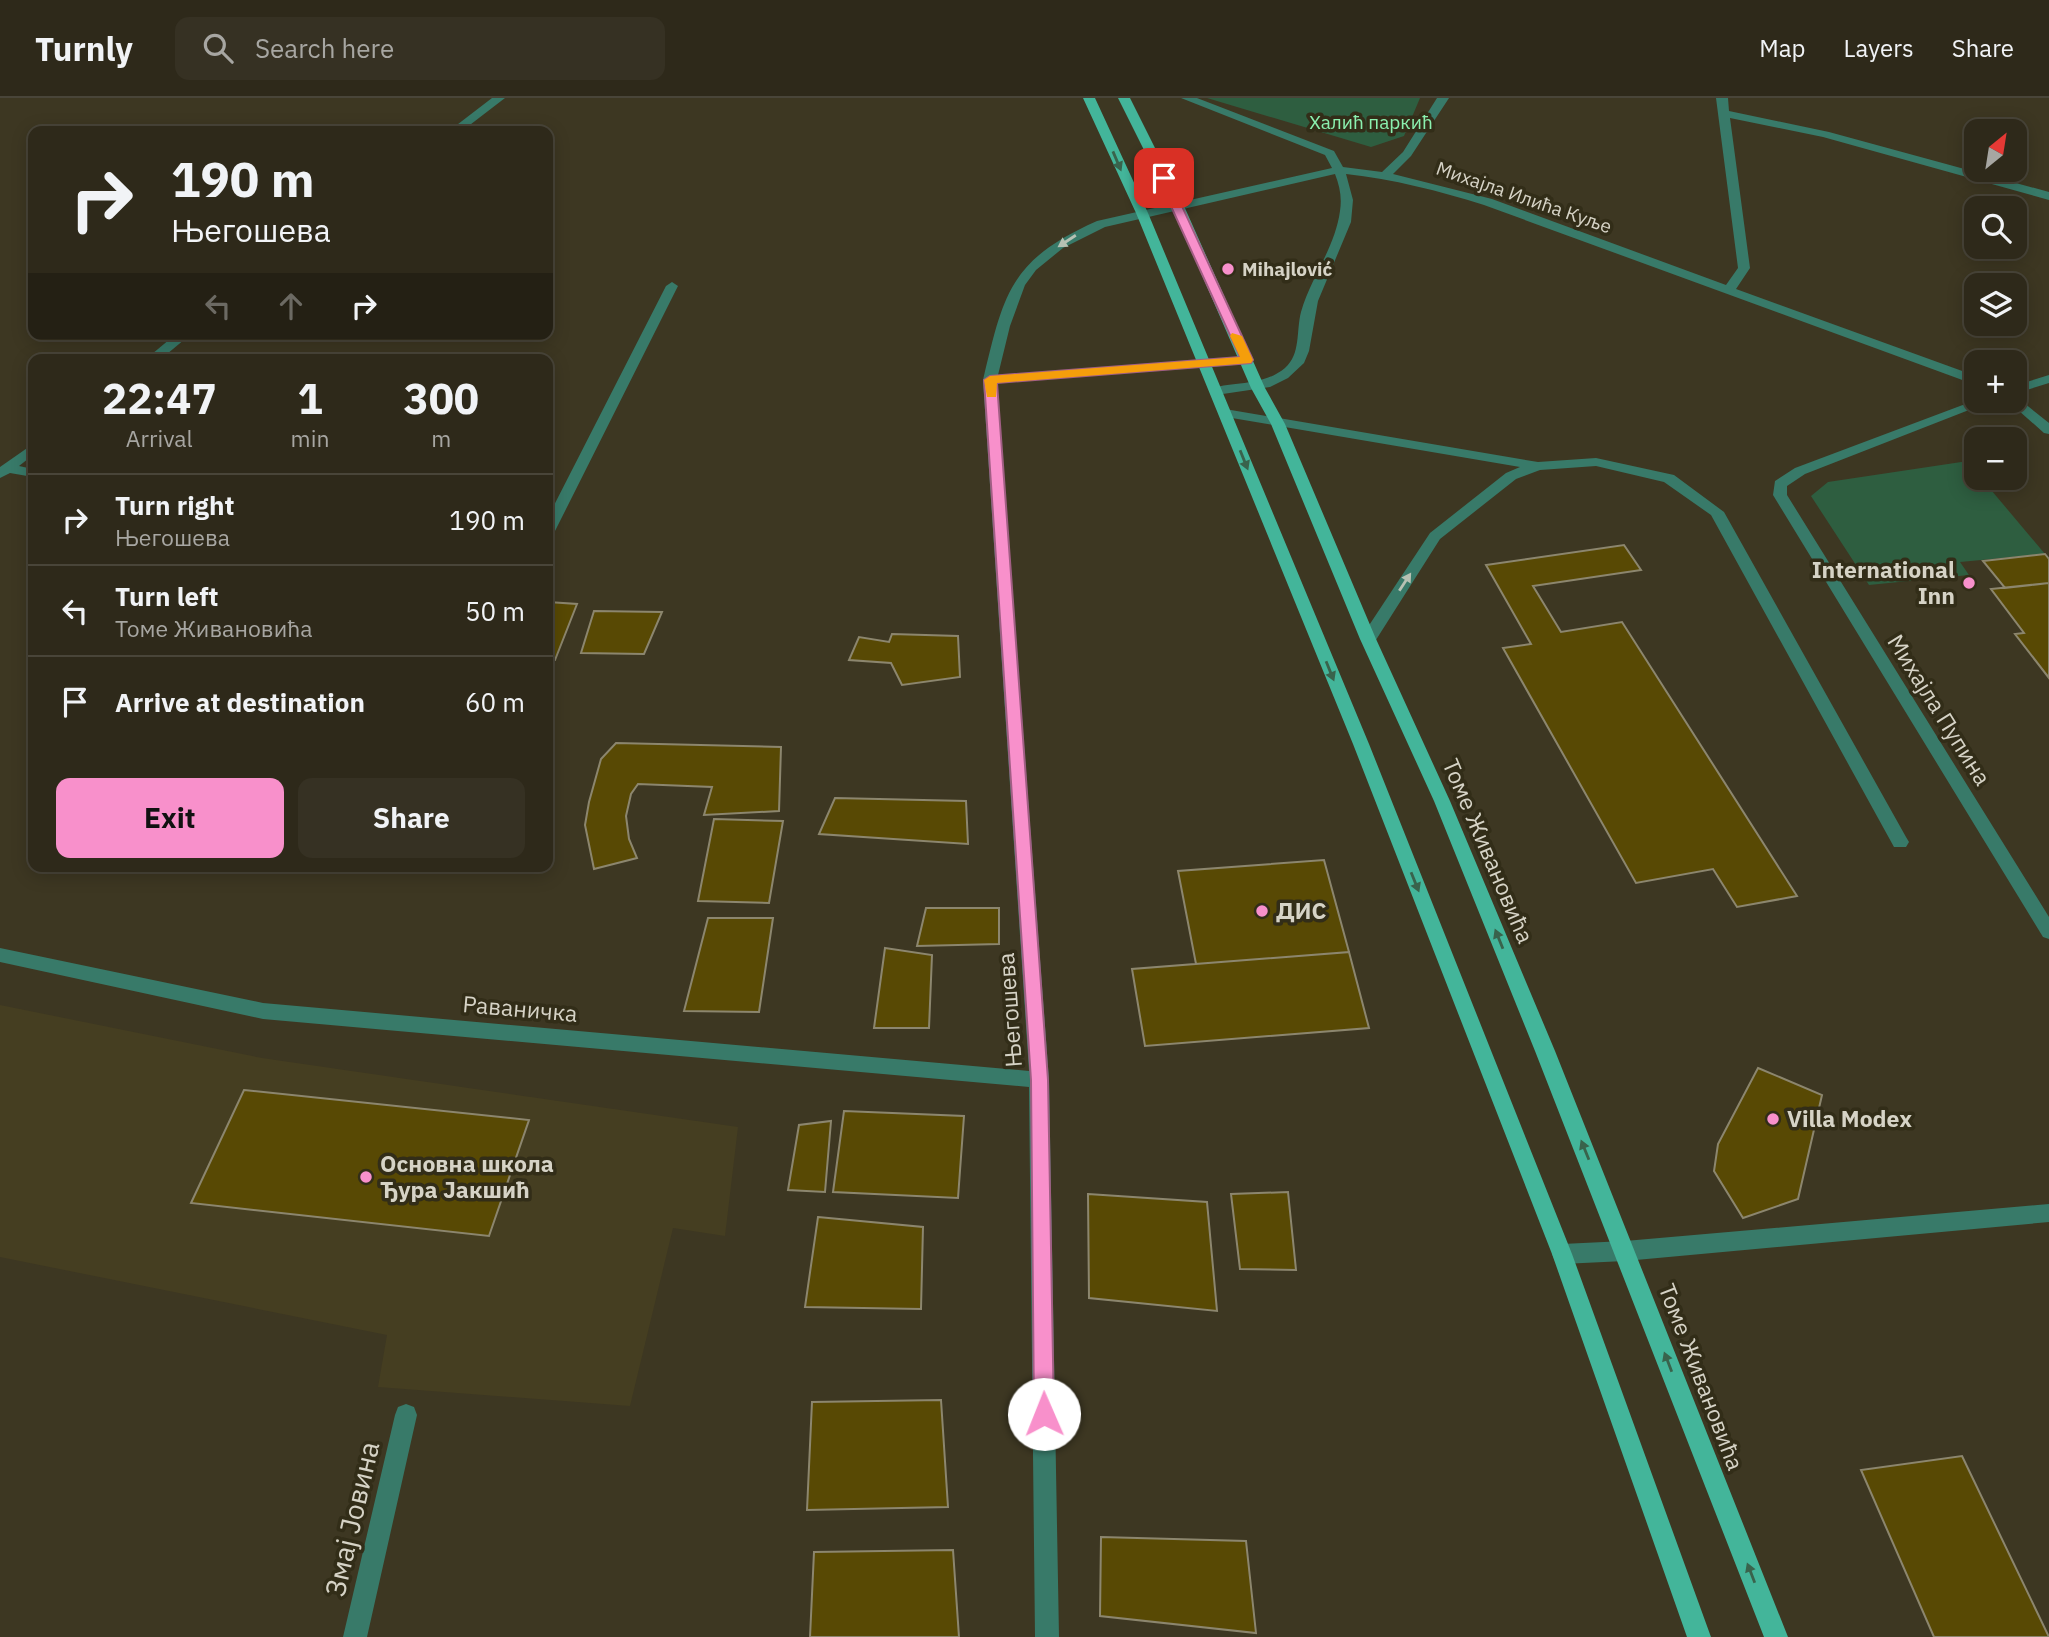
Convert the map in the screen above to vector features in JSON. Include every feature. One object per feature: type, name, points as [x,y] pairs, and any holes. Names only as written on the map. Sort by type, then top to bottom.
[{"type":"main road","points":[[1090,98],[1142,213],[1366,757],[1562,1254],[1699,1637]]},
{"type":"main road","name":"Томе Живановића","points":[[1124,98],[1178,206],[1258,388],[1278,424],[1368,639],[1443,801],[1625,1251],[1776,1637]]},
{"type":"street","points":[[462,126],[499,98]]},
{"type":"street","points":[[1187,98],[1330,153],[1347,191],[1343,229],[1307,315],[1301,359],[1282,377],[1258,388],[1216,391]]},
{"type":"street","points":[[1386,174],[1407,154],[1443,98]]},
{"type":"street","points":[[1722,98],[1744,268],[1730,289]]},
{"type":"street","points":[[1723,113],[1825,134],[2049,196]]},
{"type":"street","name":"Михајла Илића Куље","points":[[1178,206],[1339,170],[1386,174],[1488,202],[1964,377]]},
{"type":"street","name":"Његошева","points":[[1047,1637],[1040,1080],[990,380],[995,355],[1017,292],[1023,277],[1034,264],[1076,235],[1101,224],[1178,206]]},
{"type":"street","points":[[553,521],[672,286]]},
{"type":"street","points":[[159,354],[177,340]]},
{"type":"street","points":[[990,380],[1247,360]]},
{"type":"street","points":[[2027,386],[2049,379]]},
{"type":"street","name":"Михајла Пупина","points":[[1964,409],[1800,471],[1780,484],[1780,495],[2049,932]]},
{"type":"street","points":[[2027,411],[2049,430]]},
{"type":"street","points":[[1225,413],[1538,466],[1596,462],[1669,478],[1717,512],[1900,842]]},
{"type":"street","points":[[4,471],[28,452]]},
{"type":"street","points":[[1368,639],[1435,536],[1511,476],[1538,466]]},
{"type":"street","points":[[4,471],[28,473]]},
{"type":"street","name":"Раваничка","points":[[0,955],[262,1011],[1040,1080]]},
{"type":"street","points":[[1562,1254],[1625,1251],[2049,1213]]},
{"type":"street","name":"Змај Јовина","points":[[355,1637],[406,1415]]},
{"type":"shaded area","name":"Основна школа Ђура Јакшић","points":[[0,1005],[262,1058],[738,1127],[725,1236],[673,1228],[630,1406],[378,1387],[387,1335],[0,1257]]},
{"type":"green space","name":"Халић паркић","points":[[1207,98],[1420,98],[1404,136],[1371,147]]},
{"type":"green space","points":[[1964,462],[1964,490],[1991,490],[2045,554],[1960,562],[1969,575],[1869,585],[1811,496],[1828,482]]},
{"type":"building","points":[[1624,545],[1641,570],[1533,586],[1561,632],[1622,622],[1797,896],[1737,907],[1713,869],[1636,883],[1503,648],[1531,644],[1486,565]]},
{"type":"building","points":[[2045,554],[2049,559],[2049,583],[2005,588],[1983,561]]},
{"type":"building","points":[[2049,583],[2049,678],[2015,634],[2024,633],[1991,589]]},
{"type":"building","points":[[553,602],[577,604],[555,660]]},
{"type":"building","points":[[594,611],[662,612],[644,654],[581,653]]},
{"type":"building","points":[[892,634],[958,636],[960,677],[902,685],[891,663],[849,660],[859,637],[889,642]]},
{"type":"building","points":[[616,743],[781,747],[779,811],[704,815],[712,787],[638,784],[631,794],[626,816],[629,839],[637,858],[594,869],[585,825],[589,802],[601,759]]},
{"type":"building","points":[[835,798],[966,801],[968,844],[819,834]]},
{"type":"building","points":[[714,819],[783,821],[769,903],[698,901]]},
{"type":"building","name":"ДИС","points":[[1324,860],[1349,952],[1196,964],[1178,871]]},
{"type":"building","points":[[926,908],[999,908],[999,944],[917,946]]},
{"type":"building","points":[[708,918],[773,918],[759,1012],[684,1011]]},
{"type":"building","points":[[885,948],[932,955],[929,1028],[874,1028]]},
{"type":"building","points":[[1349,952],[1369,1028],[1145,1046],[1132,969]]},
{"type":"building","name":"Villa Modex","points":[[1758,1068],[1822,1095],[1798,1199],[1743,1218],[1714,1171],[1718,1144]]},
{"type":"building","points":[[244,1090],[529,1120],[489,1236],[191,1203]]},
{"type":"building","points":[[844,1111],[964,1116],[958,1198],[833,1192]]},
{"type":"building","points":[[831,1121],[825,1192],[788,1190],[799,1125]]},
{"type":"building","points":[[1288,1192],[1296,1270],[1240,1269],[1231,1194]]},
{"type":"building","points":[[1088,1194],[1207,1202],[1217,1311],[1089,1298]]},
{"type":"building","points":[[818,1217],[923,1227],[921,1309],[805,1307]]},
{"type":"building","points":[[941,1400],[948,1507],[807,1510],[812,1402]]},
{"type":"building","points":[[1962,1456],[2049,1637],[1934,1637],[1861,1470]]},
{"type":"building","points":[[1101,1537],[1246,1541],[1256,1633],[1100,1616]]},
{"type":"building","points":[[953,1550],[959,1637],[810,1637],[814,1552]]},
{"type":"slow traffic","points":[[991,394],[990,380],[1247,360],[1236,336]]},
{"type":"place","name":"Mihajlović","points":[[1228,269]]},
{"type":"place","name":"International Inn","points":[[1969,583]]},
{"type":"place","name":"ДИС","points":[[1262,911]]},
{"type":"place","name":"Villa Modex","points":[[1773,1119]]},
{"type":"place","name":"Основна школа Ђура Јакшић","points":[[366,1177]]},
{"type":"route","points":[[1044,1414],[1040,1080],[990,380],[1247,360],[1164,178]]}]
